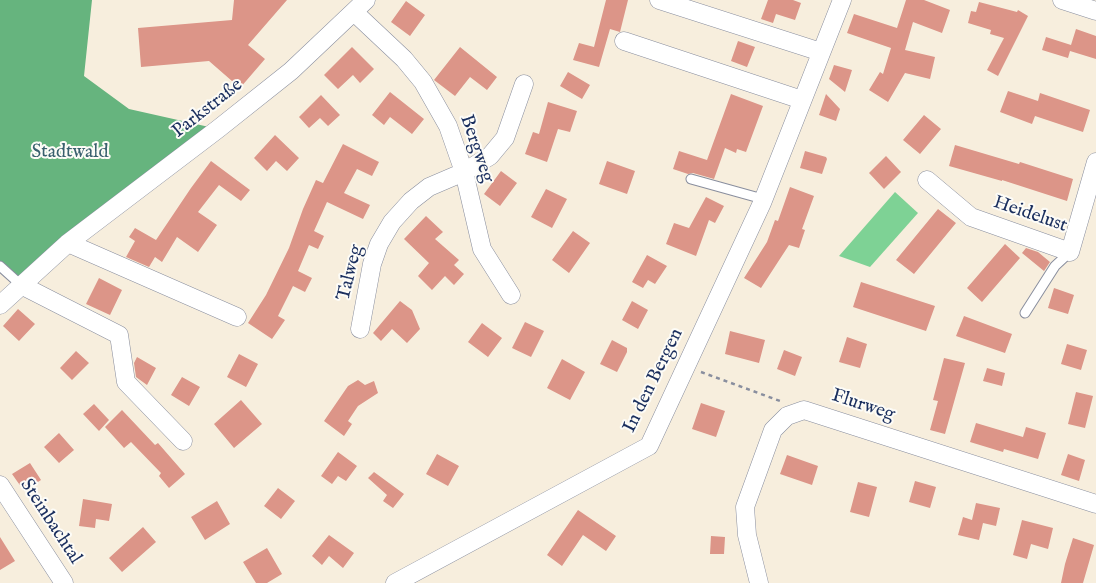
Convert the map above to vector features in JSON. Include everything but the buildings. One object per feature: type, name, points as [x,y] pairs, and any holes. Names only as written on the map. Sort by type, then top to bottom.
[{"type":"street","points":[[658,0],[821,52]]},
{"type":"street","name":"In den Bergen","points":[[395,583],[649,446],[763,199],[842,0]]},
{"type":"street","points":[[1062,0],[1096,11]]},
{"type":"street","name":"Bergweg","points":[[360,6],[423,82],[448,126],[464,172],[482,249],[510,295]]},
{"type":"street","name":"Parkstraße","points":[[0,305],[68,243],[291,71],[360,6]]},
{"type":"street","points":[[624,41],[802,100]]},
{"type":"street","name":"Talweg","points":[[360,328],[372,264],[379,244],[392,222],[411,201],[429,187],[464,172],[490,156],[505,138],[524,84]]},
{"type":"street","name":"Heidelust","points":[[927,180],[971,217],[1070,252],[1096,162]]},
{"type":"street","points":[[68,243],[237,317]]},
{"type":"street","points":[[21,285],[119,335],[126,382],[183,441]]},
{"type":"street","name":"Flurweg","points":[[759,583],[747,535],[746,507],[773,430],[786,416],[804,410],[1096,504]]},
{"type":"street","name":"Steinbachtal","points":[[0,485],[64,583]]},
{"type":"lane","points":[[691,179],[763,199]]},
{"type":"lane","points":[[1025,313],[1055,266],[1070,252]]},
{"type":"lane","points":[[0,266],[21,285]]},
{"type":"path","points":[[686,366],[804,410]]},
{"type":"green space","name":"Stadtwald","points":[[0,0],[92,0],[84,76],[129,109],[218,129],[21,285],[0,266]]},
{"type":"green space","points":[[895,192],[918,213],[870,267],[839,256]]}]
